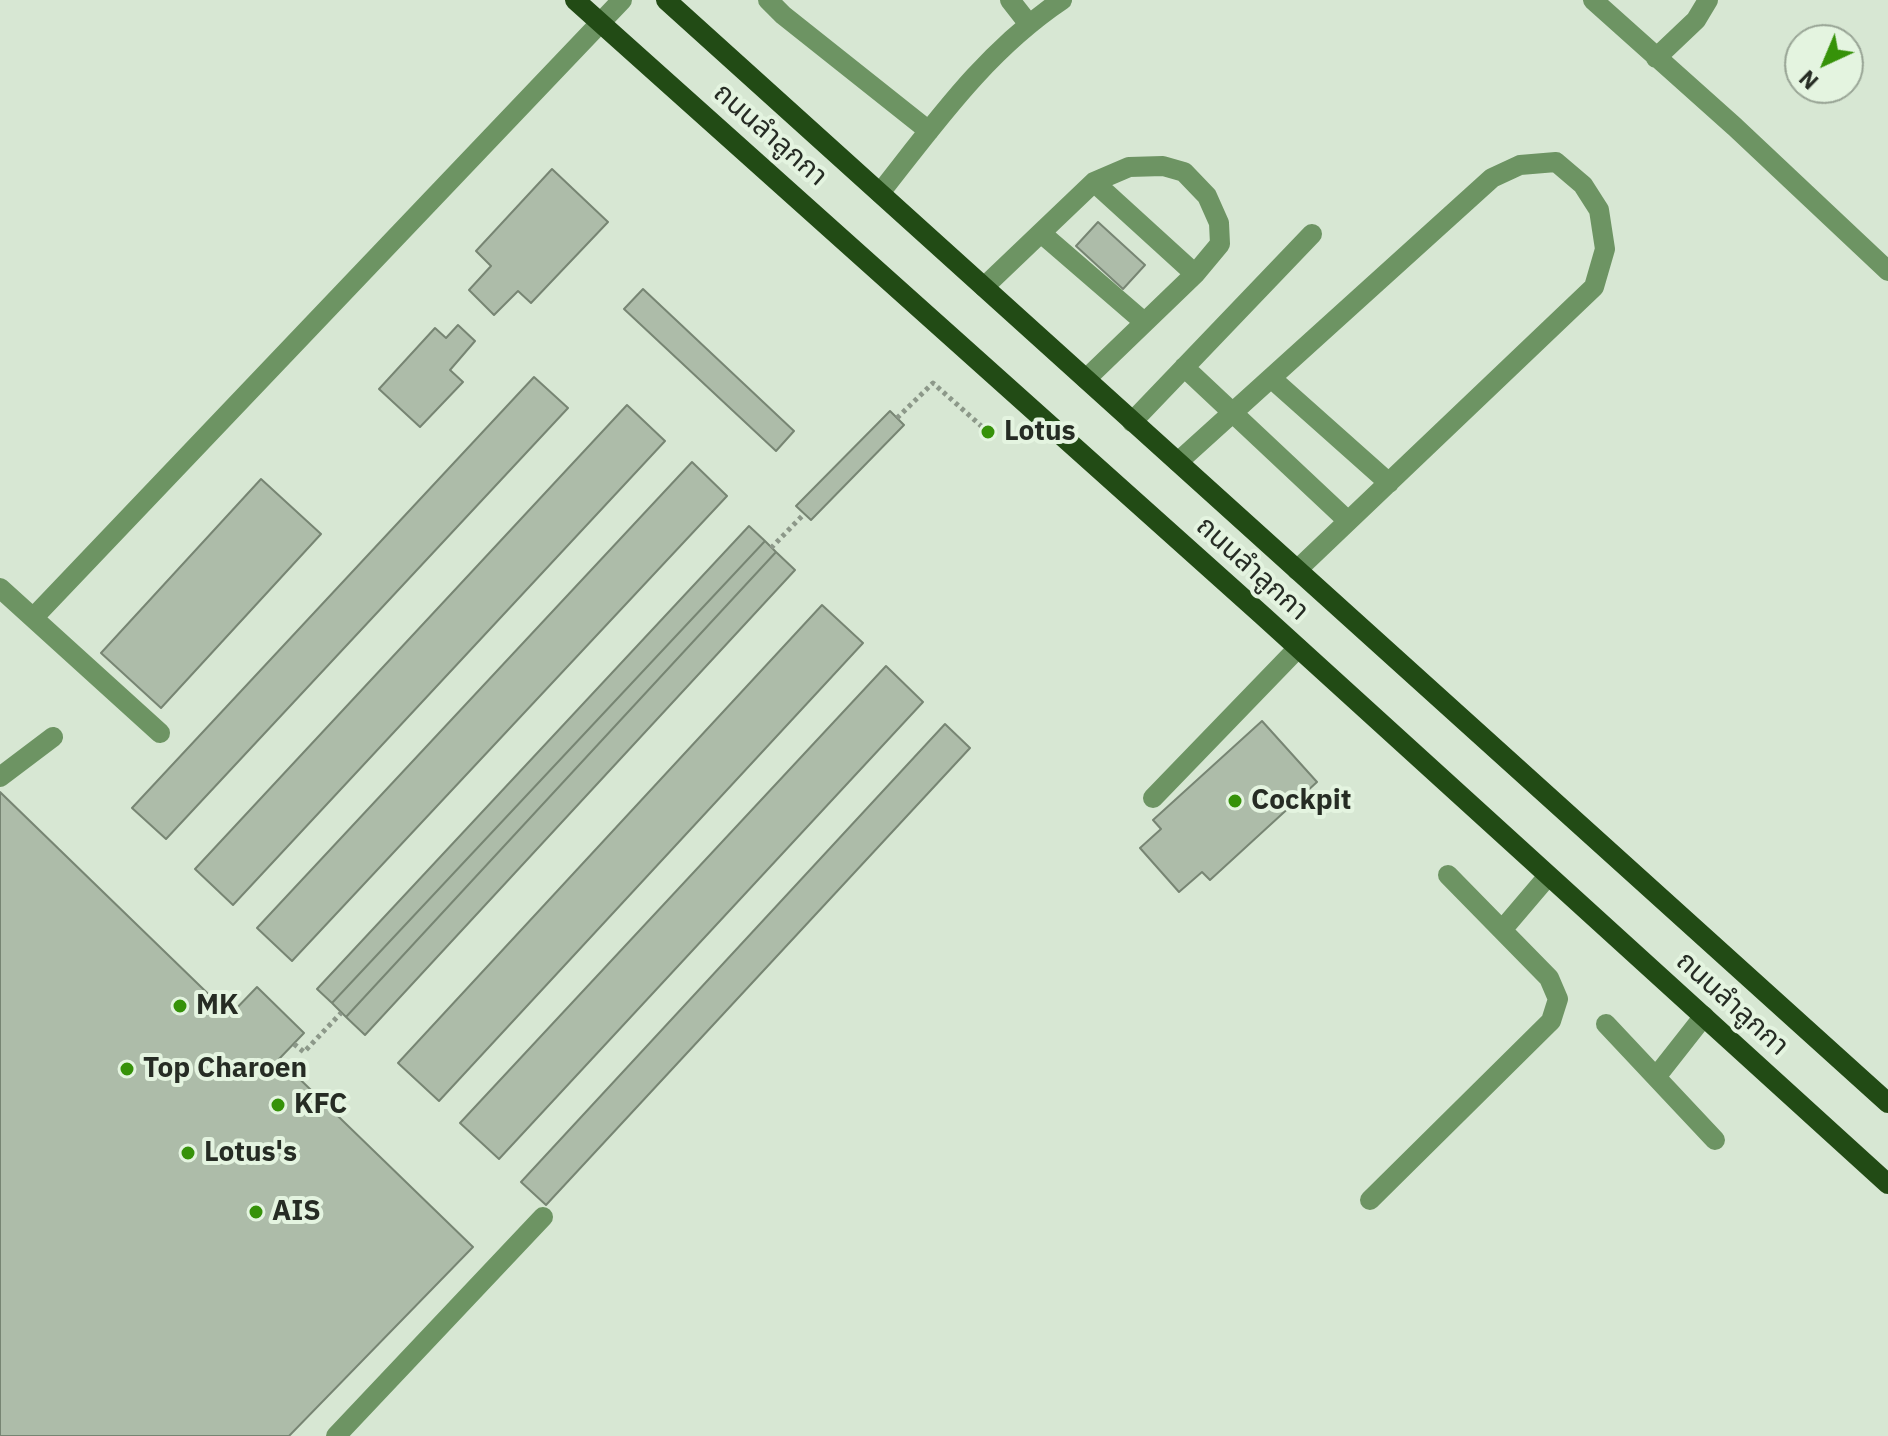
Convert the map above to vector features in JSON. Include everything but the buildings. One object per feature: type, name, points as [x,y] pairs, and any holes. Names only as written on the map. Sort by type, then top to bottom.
[{"type":"main road","name":"ถนนลำลูกกา","points":[[575,0],[1298,648],[1888,1184]]},
{"type":"main road","name":"ถนนลำลูกกา","points":[[666,0],[1888,1103]]},
{"type":"street","points":[[34,617],[622,0]]},
{"type":"street","points":[[768,0],[929,131]]},
{"type":"street","points":[[1010,0],[1028,23]]},
{"type":"street","points":[[880,193],[965,84],[1028,23],[1062,0]]},
{"type":"street","points":[[1593,0],[1735,127],[1888,271]]},
{"type":"street","points":[[1656,58],[1696,20],[1708,0]]},
{"type":"street","points":[[1178,462],[1492,178],[1520,165],[1556,162],[1583,185],[1599,210],[1605,249],[1594,287],[1297,570]]},
{"type":"street","points":[[984,287],[1094,182],[1129,167],[1163,166],[1184,172],[1207,196],[1219,223],[1220,244],[1195,274],[1086,379]]},
{"type":"street","points":[[1094,182],[1195,274]]},
{"type":"street","points":[[1041,233],[1144,322]]},
{"type":"street","points":[[1132,422],[1312,234]]},
{"type":"street","points":[[1184,367],[1348,521]]},
{"type":"street","points":[[1271,378],[1389,483]]},
{"type":"street","points":[[0,588],[160,733]]},
{"type":"street","points":[[1153,798],[1298,648]]},
{"type":"street","points":[[0,777],[53,737]]},
{"type":"street","points":[[1370,1200],[1551,1021],[1558,999],[1549,978],[1448,875]]},
{"type":"street","points":[[1502,930],[1548,876]]},
{"type":"street","points":[[1656,1077],[1704,1016]]},
{"type":"street","points":[[1606,1024],[1715,1140]]},
{"type":"street","points":[[336,1436],[543,1217]]},
{"type":"path","points":[[897,418],[933,383],[988,432]]},
{"type":"path","points":[[771,548],[804,514]]},
{"type":"path","points":[[294,1044],[304,1052],[341,1013]]},
{"type":"place","name":"Lotus","points":[[988,432]]},
{"type":"place","name":"Cockpit","points":[[1235,801]]},
{"type":"place","name":"MK","points":[[180,1006]]},
{"type":"place","name":"Top Charoen","points":[[127,1069]]},
{"type":"place","name":"KFC","points":[[278,1105]]},
{"type":"place","name":"Lotus's","points":[[188,1153]]},
{"type":"place","name":"AIS","points":[[256,1212]]}]
